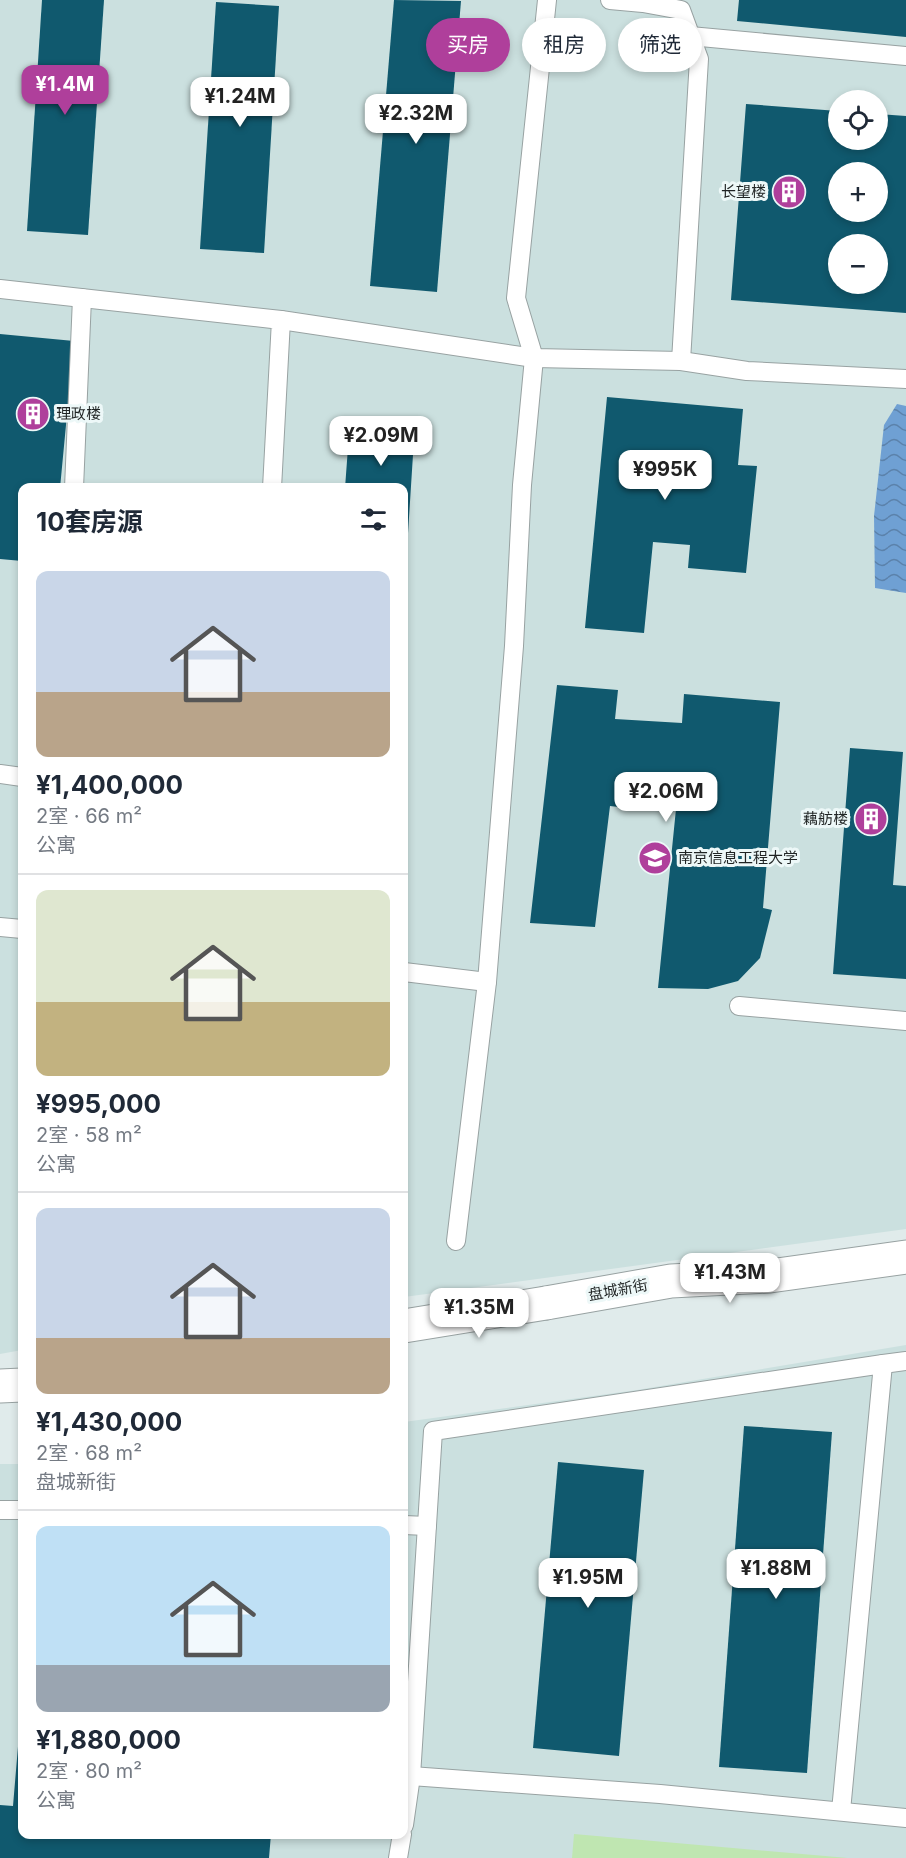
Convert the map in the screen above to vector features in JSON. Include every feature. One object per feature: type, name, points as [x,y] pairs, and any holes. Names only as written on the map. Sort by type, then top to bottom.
[{"type":"main road","name":"盘城新街","points":[[408,1325],[671,1281],[770,1276],[906,1257]]},
{"type":"main road","points":[[0,1386],[18,1385]]},
{"type":"lane","points":[[456,1241],[487,982],[514,646],[522,485],[534,358],[516,298],[547,0]]},
{"type":"lane","points":[[610,0],[681,10],[684,18]]},
{"type":"lane","points":[[702,37],[906,56]]},
{"type":"lane","points":[[681,362],[698,72]]},
{"type":"lane","points":[[0,289],[281,320],[534,358],[681,362],[747,371],[906,379]]},
{"type":"lane","points":[[74,483],[82,298]]},
{"type":"lane","points":[[272,483],[281,320]]},
{"type":"lane","points":[[0,774],[18,776]]},
{"type":"lane","points":[[0,927],[18,929]]},
{"type":"lane","points":[[408,972],[487,982]]},
{"type":"lane","points":[[739,1006],[906,1021]]},
{"type":"lane","points":[[408,1797],[433,1431],[906,1361]]},
{"type":"lane","points":[[841,1811],[883,1364]]},
{"type":"lane","points":[[0,1510],[18,1510]]},
{"type":"lane","points":[[408,1525],[427,1526]]},
{"type":"lane","points":[[411,1776],[906,1818]]},
{"type":"lane","points":[[398,1858],[401,1839]]},
{"type":"shaded area","name":"南京信息工程大学","points":[[0,0],[906,0],[906,1229],[408,1296],[408,483],[18,483],[18,1351],[0,1354]]},
{"type":"shaded area","points":[[906,1345],[906,1858],[0,1858],[0,1464],[18,1464],[18,1839],[408,1839],[408,1421],[637,1390]]},
{"type":"green space","points":[[574,1834],[848,1858],[572,1858]]},
{"type":"water","points":[[897,404],[906,406],[906,593],[875,588],[874,516],[884,425]]},
{"type":"building","points":[[42,0],[104,0],[88,235],[27,231]]},
{"type":"building","points":[[394,0],[461,1],[460,18],[426,18],[426,72],[455,72],[437,292],[370,286]]},
{"type":"building","points":[[739,0],[906,0],[906,37],[737,21]]},
{"type":"building","points":[[216,2],[279,6],[264,253],[200,249]]},
{"type":"building","name":"长望楼","points":[[746,104],[828,110],[828,150],[888,150],[888,115],[906,116],[906,313],[731,300]]},
{"type":"building","name":"理政楼","points":[[0,334],[74,341],[60,483],[18,483],[18,561],[0,559]]},
{"type":"building","points":[[607,397],[743,409],[738,465],[757,466],[746,573],[688,568],[690,545],[653,542],[644,633],[585,628]]},
{"type":"building","points":[[349,434],[414,439],[408,533],[408,483],[345,483]]},
{"type":"building","points":[[557,685],[618,690],[615,719],[682,723],[684,694],[780,702],[763,908],[772,910],[760,958],[738,981],[708,989],[658,988],[678,789],[648,787],[645,810],[610,806],[595,927],[530,923]]},
{"type":"building","name":"藕舫楼","points":[[850,748],[903,752],[893,885],[906,886],[906,979],[833,974]]},
{"type":"building","points":[[744,1426],[832,1432],[807,1773],[719,1767]]},
{"type":"building","points":[[558,1462],[644,1470],[619,1756],[533,1748]]},
{"type":"building","points":[[18,1747],[18,1839],[271,1839],[269,1858],[0,1858],[0,1805],[13,1806]]},
{"type":"place","name":"长望楼","points":[[789,192]]},
{"type":"place","name":"理政楼","points":[[33,414]]},
{"type":"place","name":"藕舫楼","points":[[871,819]]},
{"type":"place","name":"南京信息工程大学","points":[[655,858]]}]
